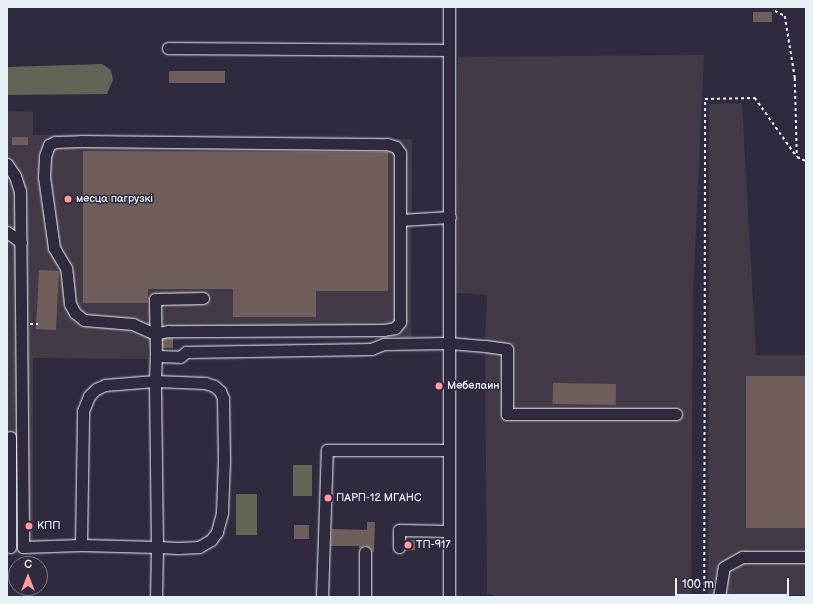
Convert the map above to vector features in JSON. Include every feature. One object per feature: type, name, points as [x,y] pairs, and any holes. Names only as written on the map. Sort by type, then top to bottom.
[{"type":"street","points":[[449,7],[449,597]]},
{"type":"street","points":[[168,48],[449,50]]},
{"type":"street","points":[[95,142],[392,145],[399,150],[400,318],[395,328],[384,330],[168,331],[155,334],[133,324],[84,320],[72,309],[68,301],[66,268],[52,243],[44,177],[44,156],[46,149],[52,143],[95,142]]},
{"type":"street","points":[[7,164],[15,176],[20,191],[24,437],[23,547]]},
{"type":"street","points":[[400,220],[450,217]]},
{"type":"street","points":[[7,232],[21,242]]},
{"type":"street","points":[[156,597],[155,299],[203,298]]},
{"type":"street","points":[[156,356],[180,357],[186,352],[371,349],[384,344],[449,343],[507,349],[507,414],[676,414]]},
{"type":"street","points":[[24,437],[9,437],[9,547],[81,544],[183,548],[199,547],[212,540],[219,528],[222,504],[223,398],[216,387],[209,383],[155,381],[105,385],[96,389],[86,401],[83,411],[81,544]]},
{"type":"street","points":[[322,597],[327,450],[449,450]]},
{"type":"street","points":[[399,547],[399,530],[449,530]]},
{"type":"street","points":[[365,552],[365,597]]},
{"type":"street","points":[[720,597],[724,567],[742,557],[806,557]]},
{"type":"path","points":[[774,11],[785,16],[795,78],[797,157]]},
{"type":"path","points":[[704,597],[705,99],[755,98],[797,157],[806,161]]},
{"type":"path","points":[[33,324],[38,324]]},
{"type":"shaded area","points":[[704,55],[693,293],[691,597],[495,597],[494,595],[487,594],[485,346],[487,295],[456,293],[458,57]]},
{"type":"shaded area","points":[[742,103],[756,355],[806,355],[806,595],[708,595],[709,104]]},
{"type":"shaded area","points":[[7,111],[33,112],[33,135],[412,139],[411,337],[173,336],[173,348],[148,348],[148,359],[33,358],[33,553],[7,553]]},
{"type":"green space","points":[[102,64],[111,70],[113,80],[107,94],[7,95],[7,67]]},
{"type":"green space","points":[[293,465],[312,465],[312,496],[293,496]]},
{"type":"green space","points":[[236,494],[257,494],[257,535],[236,535]]},
{"type":"building","points":[[753,12],[772,12],[772,22],[753,22]]},
{"type":"building","points":[[169,71],[225,71],[225,83],[169,83]]},
{"type":"building","points":[[12,137],[28,137],[28,145],[12,145]]},
{"type":"building","points":[[83,151],[388,152],[388,291],[316,291],[316,317],[233,317],[233,289],[148,289],[148,303],[83,303]]},
{"type":"building","points":[[39,270],[59,271],[56,330],[36,329]]},
{"type":"building","points":[[163,338],[173,338],[173,348],[163,348]]},
{"type":"building","points":[[746,376],[806,376],[806,528],[746,528]]},
{"type":"building","points":[[553,383],[616,384],[616,405],[553,404]]},
{"type":"building","points":[[367,522],[375,522],[374,552],[372,552],[371,548],[365,545],[359,548],[359,546],[331,546],[332,529],[367,530]]},
{"type":"building","points":[[294,525],[309,525],[309,539],[294,539]]},
{"type":"building","name":"ТП-917","points":[[406,540],[415,540],[415,550],[405,551]]},
{"type":"place","name":"месца пагрузкі","points":[[68,199]]},
{"type":"place","name":"Мебелаин","points":[[439,386]]},
{"type":"place","name":"ПАРП-12 МГАНС","points":[[328,498]]},
{"type":"place","name":"КПП","points":[[29,526]]},
{"type":"place","name":"ТП-917","points":[[408,545]]}]
